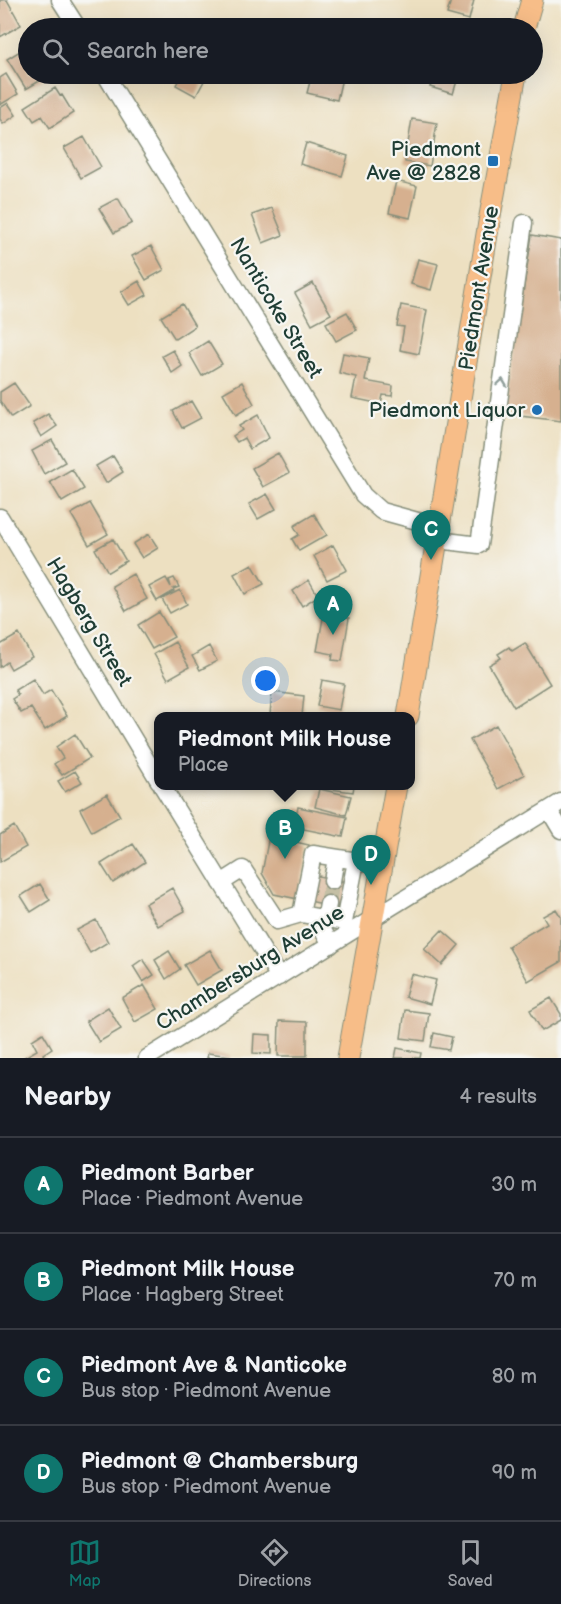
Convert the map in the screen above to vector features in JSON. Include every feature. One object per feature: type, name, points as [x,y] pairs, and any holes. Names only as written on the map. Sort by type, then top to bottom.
[{"type":"main road","points":[[527,18],[532,0]]},
{"type":"main road","name":"Piedmont Avenue","points":[[409,712],[490,216],[514,84]]},
{"type":"main road","points":[[348,1058],[395,790]]},
{"type":"street","points":[[60,0],[72,18]]},
{"type":"street","name":"Nanticoke Street","points":[[111,84],[363,495],[381,511],[421,522],[439,532],[479,545],[524,223]]},
{"type":"street","name":"Hagberg Street","points":[[0,517],[154,773]]},
{"type":"street","points":[[164,790],[279,977]]},
{"type":"street","points":[[555,806],[561,830]]},
{"type":"street","name":"Chambersburg Avenue","points":[[147,1058],[555,806]]},
{"type":"street","points":[[301,914],[312,854],[382,865]]},
{"type":"street","points":[[332,881],[336,858]]},
{"type":"street","points":[[221,883],[243,869],[277,921],[301,914],[326,911],[344,922],[356,861]]},
{"type":"street","points":[[326,911],[323,930],[331,945]]},
{"type":"building","points":[[0,0],[7,0],[18,20],[18,27],[0,37]]},
{"type":"building","points":[[451,0],[474,0],[470,18],[447,14]]},
{"type":"building","points":[[18,52],[18,76],[7,59]]},
{"type":"building","points":[[6,74],[18,94],[0,105],[0,78]]},
{"type":"building","points":[[23,84],[34,84],[26,89]]},
{"type":"building","points":[[177,84],[202,84],[196,96]]},
{"type":"building","points":[[309,84],[341,84],[337,100],[307,93]]},
{"type":"building","points":[[431,84],[456,84],[453,94],[430,87]]},
{"type":"building","points":[[55,88],[73,113],[50,128],[42,116],[34,121],[25,107]]},
{"type":"building","points":[[8,103],[16,115],[3,124],[0,119],[0,108]]},
{"type":"building","points":[[412,119],[437,123],[430,166],[405,162]]},
{"type":"building","points":[[84,137],[101,167],[81,178],[64,148]]},
{"type":"building","points":[[306,143],[348,156],[342,176],[300,164]]},
{"type":"building","points":[[396,181],[417,186],[410,218],[389,213]]},
{"type":"building","points":[[118,198],[132,223],[114,233],[99,208]]},
{"type":"building","points":[[272,208],[283,235],[263,243],[252,215]]},
{"type":"building","points":[[532,235],[561,240],[561,421],[504,414]]},
{"type":"building","points":[[151,246],[164,270],[146,280],[132,256]]},
{"type":"building","points":[[418,259],[438,264],[431,290],[411,284]]},
{"type":"building","points":[[139,281],[147,295],[129,305],[121,292]]},
{"type":"building","points":[[313,283],[331,314],[312,324],[295,293]]},
{"type":"building","points":[[182,304],[195,326],[175,339],[161,317]]},
{"type":"building","points":[[401,305],[427,310],[419,354],[400,350],[404,327],[397,326]]},
{"type":"building","points":[[347,312],[357,330],[336,341],[326,323]]},
{"type":"building","points":[[208,341],[222,364],[202,376],[189,353]]},
{"type":"building","points":[[173,350],[182,366],[172,373],[162,356]]},
{"type":"building","points":[[343,353],[369,358],[365,381],[393,386],[392,396],[383,395],[381,404],[352,398],[356,377],[339,373]]},
{"type":"building","points":[[242,382],[254,404],[236,415],[223,393]]},
{"type":"building","points":[[14,383],[30,406],[11,418],[0,401],[0,392]]},
{"type":"building","points":[[191,401],[201,418],[182,428],[173,411]]},
{"type":"building","points":[[48,414],[57,426],[41,437],[33,423]]},
{"type":"building","points":[[258,415],[269,438],[250,449],[244,438],[237,442],[233,436],[242,430],[239,426]]},
{"type":"building","points":[[52,440],[65,462],[44,474],[32,451]]},
{"type":"building","points":[[278,453],[289,473],[263,487],[252,468]]},
{"type":"building","points":[[113,456],[123,472],[106,483],[96,466]]},
{"type":"building","points":[[72,469],[84,489],[62,502],[50,482]]},
{"type":"building","points":[[267,494],[276,509],[258,519],[249,504]]},
{"type":"building","points":[[90,503],[108,534],[89,545],[71,514]]},
{"type":"building","points":[[314,514],[327,535],[299,551],[292,539],[299,535],[294,526]]},
{"type":"building","points":[[149,534],[158,548],[142,558],[133,544]]},
{"type":"building","points":[[113,539],[126,561],[108,572],[95,549]]},
{"type":"building","points":[[333,545],[347,570],[327,580],[314,556]]},
{"type":"building","points":[[252,564],[264,584],[245,594],[234,574]]},
{"type":"building","points":[[133,574],[147,599],[126,611],[112,586]]},
{"type":"building","points":[[166,578],[171,587],[169,580],[174,578],[179,587],[157,601],[149,587]]},
{"type":"building","points":[[309,580],[318,596],[302,606],[293,591]]},
{"type":"building","points":[[180,590],[187,604],[170,613],[162,599]]},
{"type":"building","points":[[159,612],[174,637],[152,649],[138,625]]},
{"type":"building","points":[[324,613],[349,618],[342,661],[332,660],[333,654],[317,651]]},
{"type":"building","points":[[19,634],[32,657],[11,669],[7,662],[0,667],[0,645]]},
{"type":"building","points":[[175,642],[189,667],[168,679],[154,654]]},
{"type":"building","points":[[525,643],[550,684],[514,707],[489,665],[501,658],[498,654],[509,647],[512,651]]},
{"type":"building","points":[[209,646],[217,661],[200,670],[192,656]]},
{"type":"building","points":[[33,679],[43,695],[51,690],[67,716],[45,730],[31,708],[21,713],[12,699],[18,695],[15,690]]},
{"type":"building","points":[[322,680],[344,684],[339,710],[317,706]]},
{"type":"building","points":[[272,692],[304,696],[302,712],[270,712]]},
{"type":"building","points":[[496,725],[524,775],[498,789],[470,740]]},
{"type":"building","points":[[75,734],[90,758],[62,775],[54,764],[63,758],[56,747]]},
{"type":"building","points":[[75,771],[82,782],[65,792],[58,781]]},
{"type":"building","points":[[319,790],[351,796],[346,815],[315,807]]},
{"type":"building","points":[[107,794],[120,816],[92,832],[80,809]]},
{"type":"building","points":[[298,807],[347,817],[343,837],[294,827]]},
{"type":"building","points":[[14,826],[26,847],[0,862],[0,835]]},
{"type":"building","points":[[269,836],[309,845],[298,899],[274,894],[262,873]]},
{"type":"building","points":[[133,844],[145,862],[113,883],[101,864]]},
{"type":"building","points":[[314,875],[351,883],[346,909],[309,901]]},
{"type":"building","points":[[40,884],[50,900],[31,912],[21,896]]},
{"type":"building","points":[[172,888],[185,911],[158,926],[145,904]]},
{"type":"building","points":[[556,909],[561,917],[561,962],[528,981],[508,946],[547,923],[543,916]]},
{"type":"building","points":[[96,920],[108,942],[90,953],[77,930]]},
{"type":"building","points":[[442,930],[459,945],[442,965],[424,949]]},
{"type":"building","points":[[210,950],[222,970],[196,985],[184,965]]},
{"type":"building","points":[[169,951],[180,969],[166,979],[155,960]]},
{"type":"building","points":[[143,959],[154,975],[143,982],[133,966]]},
{"type":"building","points":[[411,974],[436,980],[430,1004],[405,997]]},
{"type":"building","points":[[144,985],[158,1009],[135,1022],[122,998]]},
{"type":"building","points":[[551,998],[561,1014],[561,1020],[542,1031],[530,1010]]},
{"type":"building","points":[[108,1007],[121,1029],[99,1042],[86,1021]]},
{"type":"building","points":[[405,1010],[429,1013],[425,1041],[401,1038]]},
{"type":"building","points":[[279,1021],[307,1022],[307,1056],[278,1056]]},
{"type":"building","points":[[43,1033],[52,1048],[43,1054],[45,1058],[23,1058],[37,1050],[32,1040]]},
{"type":"building","points":[[434,1033],[452,1037],[449,1050],[431,1047]]},
{"type":"building","points":[[254,1034],[271,1035],[271,1054],[253,1053]]},
{"type":"building","points":[[397,1048],[421,1053],[420,1058],[395,1058]]},
{"type":"building","points":[[208,1053],[230,1056],[230,1058],[207,1058]]},
{"type":"tunnel","points":[[328,904],[332,881]]},
{"type":"place","name":"Piedmont Ave @ 2828","points":[[493,161]]},
{"type":"place","name":"Piedmont Liquor","points":[[537,410]]},
{"type":"place","name":"Piedmont Ave & Nanticoke","points":[[431,560]]},
{"type":"place","name":"Piedmont Barber","points":[[333,635]]},
{"type":"place","name":"Piedmont Milk House","points":[[285,859]]},
{"type":"place","name":"Piedmont @ Chambersburg","points":[[371,885]]}]
